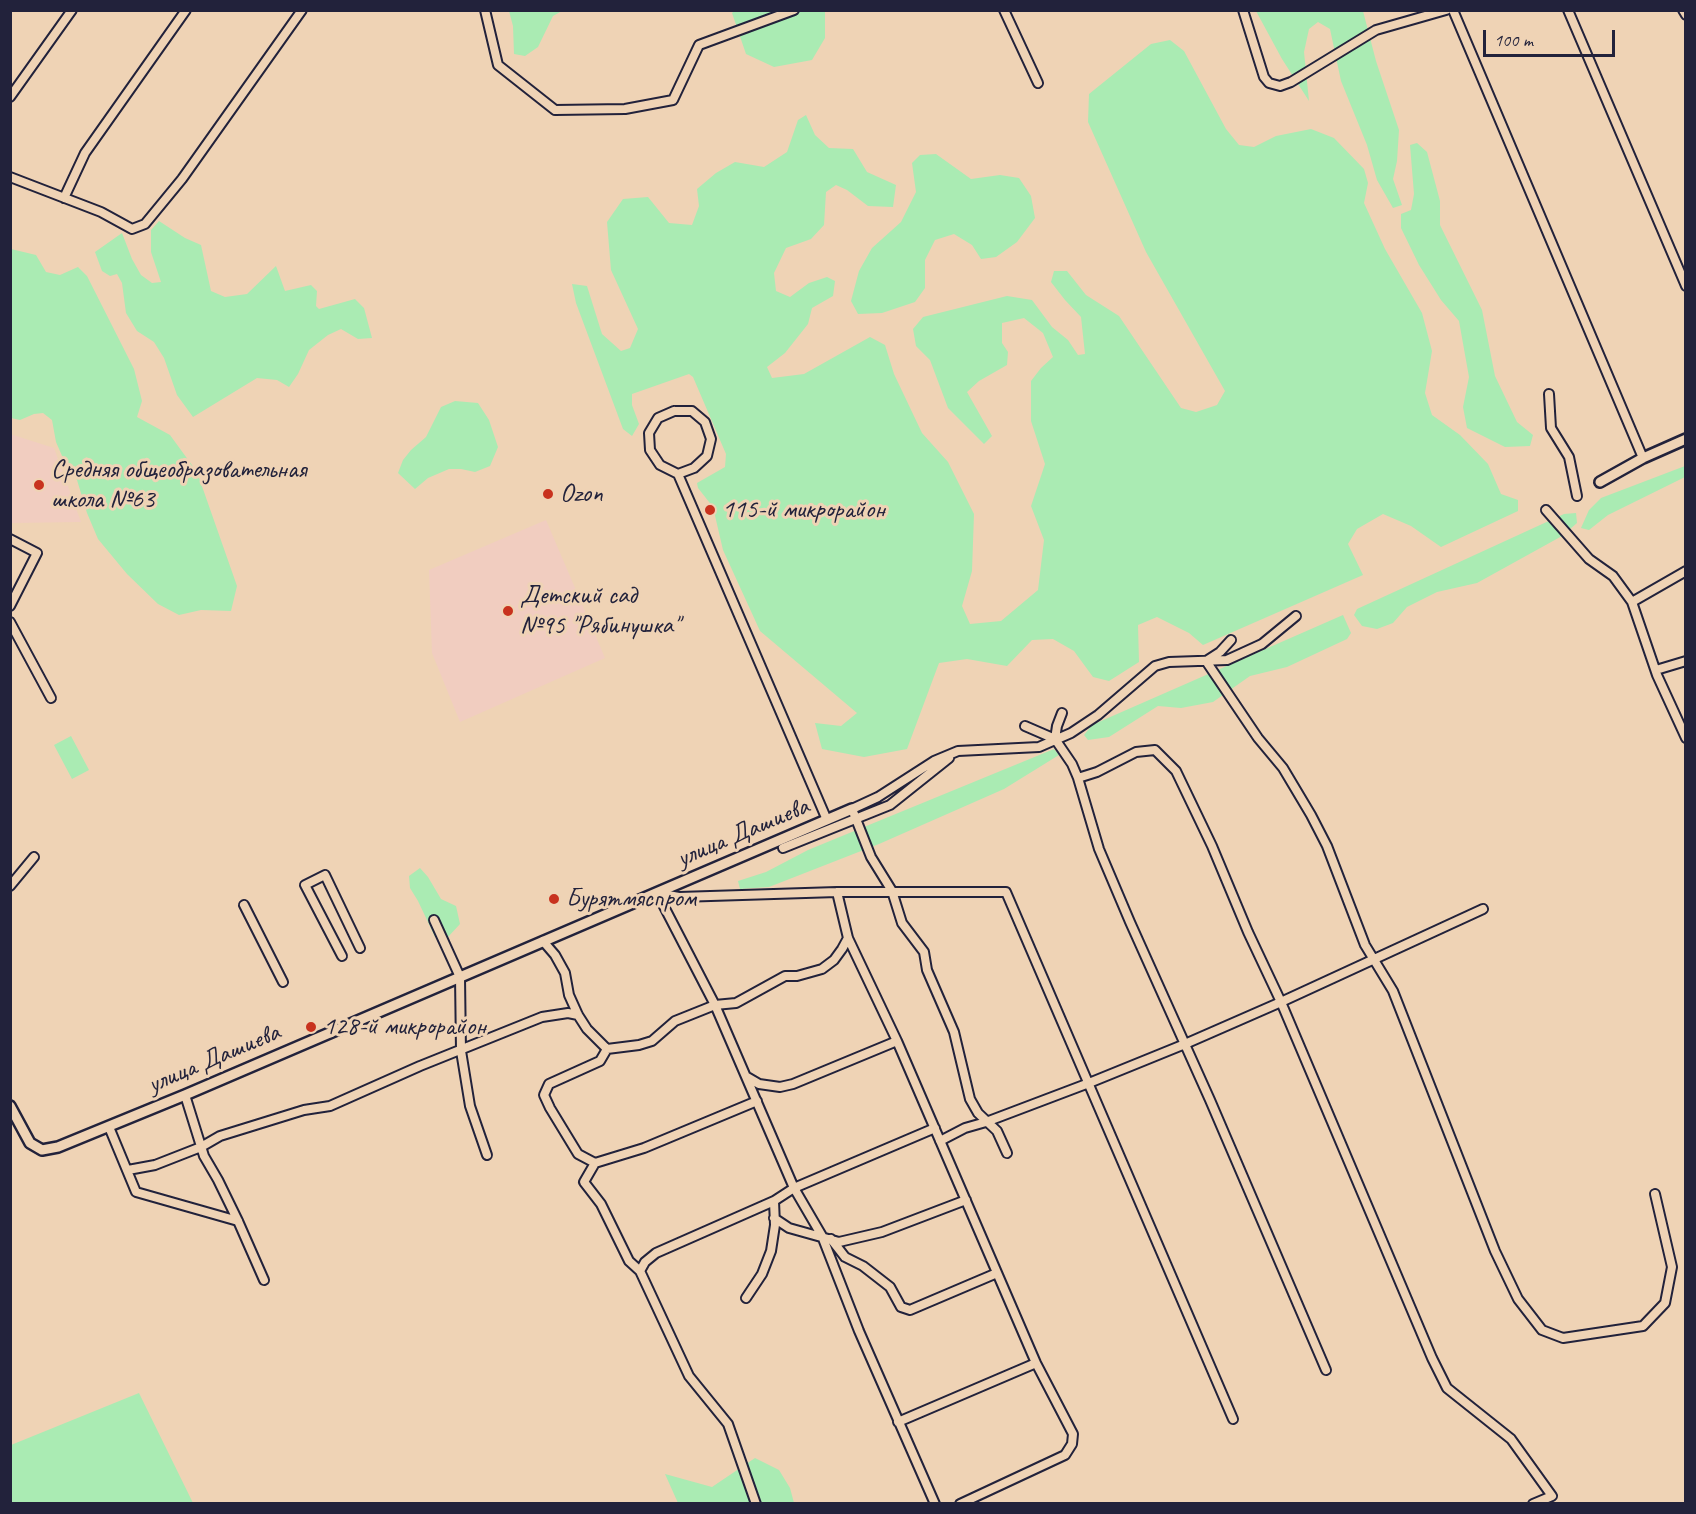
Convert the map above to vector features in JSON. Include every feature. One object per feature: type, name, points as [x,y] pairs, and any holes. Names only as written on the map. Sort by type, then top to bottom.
[{"type":"street","points":[[10,97],[72,10]]},
{"type":"street","points":[[64,198],[86,153],[186,10]]},
{"type":"street","points":[[10,177],[101,212],[132,229],[150,219],[182,179],[302,10]]},
{"type":"street","points":[[485,10],[498,65],[555,110],[625,109],[673,100],[699,45],[794,10]]},
{"type":"street","points":[[1004,10],[1038,83]]},
{"type":"street","points":[[1244,10],[1264,77],[1269,83],[1280,86],[1291,82],[1376,30],[1446,10]]},
{"type":"street","points":[[1453,10],[1643,458]]},
{"type":"street","points":[[1568,10],[1686,286]]},
{"type":"street","points":[[1683,10],[1686,15]]},
{"type":"street","points":[[1549,394],[1551,428],[1569,457],[1577,495]]},
{"type":"street","points":[[678,474],[694,468],[707,456],[711,439],[705,422],[692,411],[674,411],[658,418],[649,433],[650,450],[660,465],[678,474],[827,820]]},
{"type":"street","points":[[1600,482],[1643,458],[1686,439]]},
{"type":"street","points":[[1546,510],[1589,559],[1613,576],[1632,602],[1656,670],[1686,738]]},
{"type":"street","points":[[10,538],[37,553],[10,606]]},
{"type":"street","points":[[1632,602],[1686,571]]},
{"type":"street","name":"улица Дашиева","points":[[10,1106],[30,1143],[42,1150],[58,1147],[185,1095],[852,809],[878,797],[933,761],[958,751],[1039,747],[1071,733],[1098,715],[1155,666],[1168,662],[1227,660],[1262,644],[1296,616]]},
{"type":"street","points":[[10,622],[51,698]]},
{"type":"street","points":[[1231,640],[1220,652],[1206,661],[1258,738],[1283,768],[1327,846],[1372,959],[1393,991],[1495,1251],[1518,1299],[1542,1330],[1563,1338],[1642,1326],[1665,1303],[1672,1267],[1655,1194]]},
{"type":"street","points":[[1656,670],[1686,661]]},
{"type":"street","points":[[1055,740],[1062,713]]},
{"type":"street","points":[[1025,726],[1055,740],[1072,764],[1099,849],[1326,1370]]},
{"type":"street","points":[[1078,778],[1097,772],[1136,752],[1155,750],[1176,771],[1281,1002],[1432,1358],[1447,1388],[1511,1439],[1552,1496],[1533,1503]]},
{"type":"street","points":[[783,848],[890,805],[958,751]]},
{"type":"street","points":[[852,809],[871,857],[892,891],[902,923],[924,952],[927,970],[954,1032],[970,1099],[986,1122],[997,1131],[1007,1153]]},
{"type":"street","points":[[10,886],[34,857]]},
{"type":"street","points":[[342,956],[304,885],[325,875],[360,948]]},
{"type":"street","points":[[657,892],[679,897],[892,891],[1006,892],[1233,1419]]},
{"type":"street","points":[[657,892],[715,1005],[794,1188],[822,1236],[859,1330],[935,1503]]},
{"type":"street","points":[[837,892],[848,938],[897,1041],[1036,1363],[1073,1434],[1072,1444],[1065,1455],[960,1503]]},
{"type":"street","points":[[244,905],[283,982]]},
{"type":"street","points":[[940,1141],[965,1128],[1089,1083],[1185,1044],[1483,909]]},
{"type":"street","points":[[434,920],[460,976],[461,1051],[470,1106],[487,1155]]},
{"type":"street","points":[[607,1049],[652,1041],[675,1021],[715,1005],[736,1003],[785,976],[797,976],[822,969],[838,954],[848,938]]},
{"type":"street","points":[[543,941],[555,955],[565,974],[569,994],[578,1015],[587,1029],[607,1049]]},
{"type":"street","points":[[128,1170],[155,1165],[201,1147],[220,1136],[304,1110],[330,1106],[420,1066],[542,1017],[568,1013],[578,1015]]},
{"type":"street","points":[[746,1076],[759,1084],[780,1087],[793,1084],[897,1041]]},
{"type":"street","points":[[595,1163],[578,1154],[544,1095],[549,1084],[600,1061],[607,1049]]},
{"type":"street","points":[[185,1095],[204,1156],[238,1221],[264,1280]]},
{"type":"street","points":[[756,1503],[728,1424],[689,1376],[640,1271],[629,1261],[601,1204],[584,1182],[595,1163],[644,1148],[758,1101]]},
{"type":"street","points":[[109,1127],[136,1192],[238,1221]]},
{"type":"street","points":[[640,1271],[645,1262],[656,1253],[774,1201],[794,1188],[935,1128]]},
{"type":"street","points":[[774,1218],[789,1228],[839,1242],[882,1232],[966,1200]]},
{"type":"street","points":[[746,1298],[762,1274],[771,1251],[774,1201]]},
{"type":"street","points":[[831,1239],[845,1257],[863,1266],[890,1287],[901,1307],[910,1310],[997,1273]]},
{"type":"street","points":[[898,1422],[1036,1363]]},
{"type":"shaded area","name":"Средняя общеобразовательная школа №63","points":[[10,434],[54,448],[81,522],[11,523]]},
{"type":"shaded area","name":"Детский сад №95 \"Рябинушка\"","points":[[546,520],[605,658],[460,722],[432,653],[429,570]]},
{"type":"green space","points":[[509,10],[562,11],[553,16],[538,47],[525,56],[514,54],[513,26]]},
{"type":"green space","points":[[735,10],[825,11],[825,38],[812,60],[774,67],[746,54],[732,13]]},
{"type":"green space","points":[[1256,11],[1363,11],[1376,61],[1399,130],[1393,179],[1402,205],[1393,208],[1377,180],[1367,145],[1341,81],[1330,29],[1318,22],[1309,29],[1304,52],[1309,101],[1282,59]]},
{"type":"green space","points":[[1170,40],[1184,51],[1226,129],[1239,145],[1254,147],[1276,136],[1311,129],[1334,138],[1364,169],[1368,183],[1364,203],[1385,249],[1422,313],[1432,351],[1425,393],[1432,415],[1460,435],[1488,464],[1501,494],[1518,500],[1518,511],[1441,547],[1411,526],[1383,514],[1357,529],[1348,544],[1363,575],[1203,645],[1189,633],[1157,617],[1138,625],[1139,662],[1109,681],[1093,677],[1074,651],[1053,639],[1032,640],[1007,666],[967,659],[939,663],[907,749],[864,757],[822,749],[815,723],[841,726],[857,713],[760,631],[723,550],[713,507],[698,488],[697,483],[725,467],[726,454],[693,377],[689,374],[632,394],[632,405],[639,424],[632,436],[623,429],[576,303],[572,284],[587,286],[602,334],[621,351],[630,348],[638,329],[611,270],[607,222],[623,199],[648,197],[669,223],[692,225],[699,206],[697,189],[716,173],[735,162],[764,167],[787,152],[798,120],[806,115],[815,135],[829,148],[853,149],[867,172],[896,185],[893,207],[868,206],[847,190],[836,185],[826,192],[824,225],[811,239],[786,248],[774,273],[776,291],[790,297],[809,283],[827,277],[835,281],[833,296],[812,308],[808,324],[785,353],[767,367],[772,378],[804,374],[870,337],[885,345],[894,374],[922,433],[948,462],[974,514],[972,571],[962,606],[970,624],[1001,621],[1038,590],[1044,540],[1031,506],[1045,464],[1031,421],[1031,381],[1053,357],[1043,333],[1024,318],[1002,323],[1002,343],[1008,352],[1007,365],[979,381],[967,392],[992,436],[984,444],[948,408],[930,360],[916,346],[913,329],[923,317],[1007,296],[1032,300],[1052,327],[1068,340],[1078,355],[1085,354],[1081,317],[1051,282],[1054,271],[1067,271],[1086,295],[1119,316],[1181,408],[1196,412],[1217,405],[1225,391],[1146,252],[1088,122],[1089,94],[1151,44]]},
{"type":"green space","points":[[1417,143],[1427,152],[1440,201],[1440,225],[1482,310],[1495,376],[1517,422],[1533,435],[1530,446],[1505,447],[1467,428],[1463,407],[1469,377],[1459,321],[1441,300],[1419,265],[1401,228],[1401,214],[1411,210],[1414,194],[1410,145]]},
{"type":"green space","points":[[936,154],[971,179],[1000,175],[1019,178],[1031,196],[1035,218],[1017,242],[996,257],[981,259],[972,245],[954,234],[935,240],[925,260],[925,288],[915,302],[882,313],[858,314],[851,301],[859,271],[872,248],[901,222],[916,192],[912,163],[920,155]]},
{"type":"green space","points":[[159,221],[185,238],[201,245],[211,291],[225,297],[247,294],[276,266],[285,291],[311,285],[317,291],[316,306],[319,309],[355,299],[364,308],[372,338],[358,339],[341,329],[328,335],[309,350],[289,387],[277,380],[257,378],[193,417],[177,395],[164,358],[154,342],[137,331],[126,313],[122,283],[117,274],[110,276],[102,271],[95,252],[122,233],[141,275],[152,283],[161,282],[151,252],[151,230]]},
{"type":"green space","points":[[11,249],[36,255],[46,272],[60,275],[78,267],[87,276],[134,369],[142,401],[137,417],[170,435],[197,472],[237,586],[231,611],[201,610],[179,615],[158,604],[127,574],[98,539],[77,480],[66,465],[56,442],[52,420],[43,413],[20,420],[11,418]]},
{"type":"green space","points":[[455,401],[478,403],[489,420],[498,447],[490,466],[475,472],[449,469],[428,478],[415,489],[398,473],[403,460],[426,437],[441,407]]},
{"type":"green space","points":[[1685,466],[1685,477],[1608,515],[1589,530],[1581,528],[1589,510],[1601,498]]},
{"type":"green space","points":[[1576,513],[1577,523],[1562,536],[1477,583],[1437,592],[1407,607],[1393,623],[1377,629],[1362,626],[1354,615],[1357,609],[1564,514]]},
{"type":"green space","points":[[1343,615],[1351,633],[1347,639],[1287,667],[1250,676],[1213,702],[1181,708],[1158,706],[1109,737],[1088,740],[1084,735],[1092,725]]},
{"type":"green space","points":[[71,736],[89,770],[72,779],[54,745]]},
{"type":"green space","points":[[1054,749],[1059,755],[1004,789],[879,844],[769,887],[740,889],[738,881],[766,872],[808,850]]},
{"type":"green space","points":[[420,868],[441,899],[456,906],[460,924],[448,937],[435,937],[410,888],[409,876]]},
{"type":"green space","points":[[139,1393],[193,1503],[11,1503],[11,1445]]},
{"type":"green space","points":[[755,1458],[779,1470],[790,1488],[794,1503],[678,1503],[665,1474],[712,1487]]},
{"type":"place","name":"Средняя общеобразовательная школа №63","points":[[39,485]]},
{"type":"place","name":"Ozon","points":[[548,494]]},
{"type":"place","name":"115-й микрорайон","points":[[710,510]]},
{"type":"place","name":"Детский сад №95 \"Рябинушка\"","points":[[508,611]]},
{"type":"place","name":"Бурятмяспром","points":[[554,899]]},
{"type":"place","name":"128-й микрорайон","points":[[311,1027]]}]
